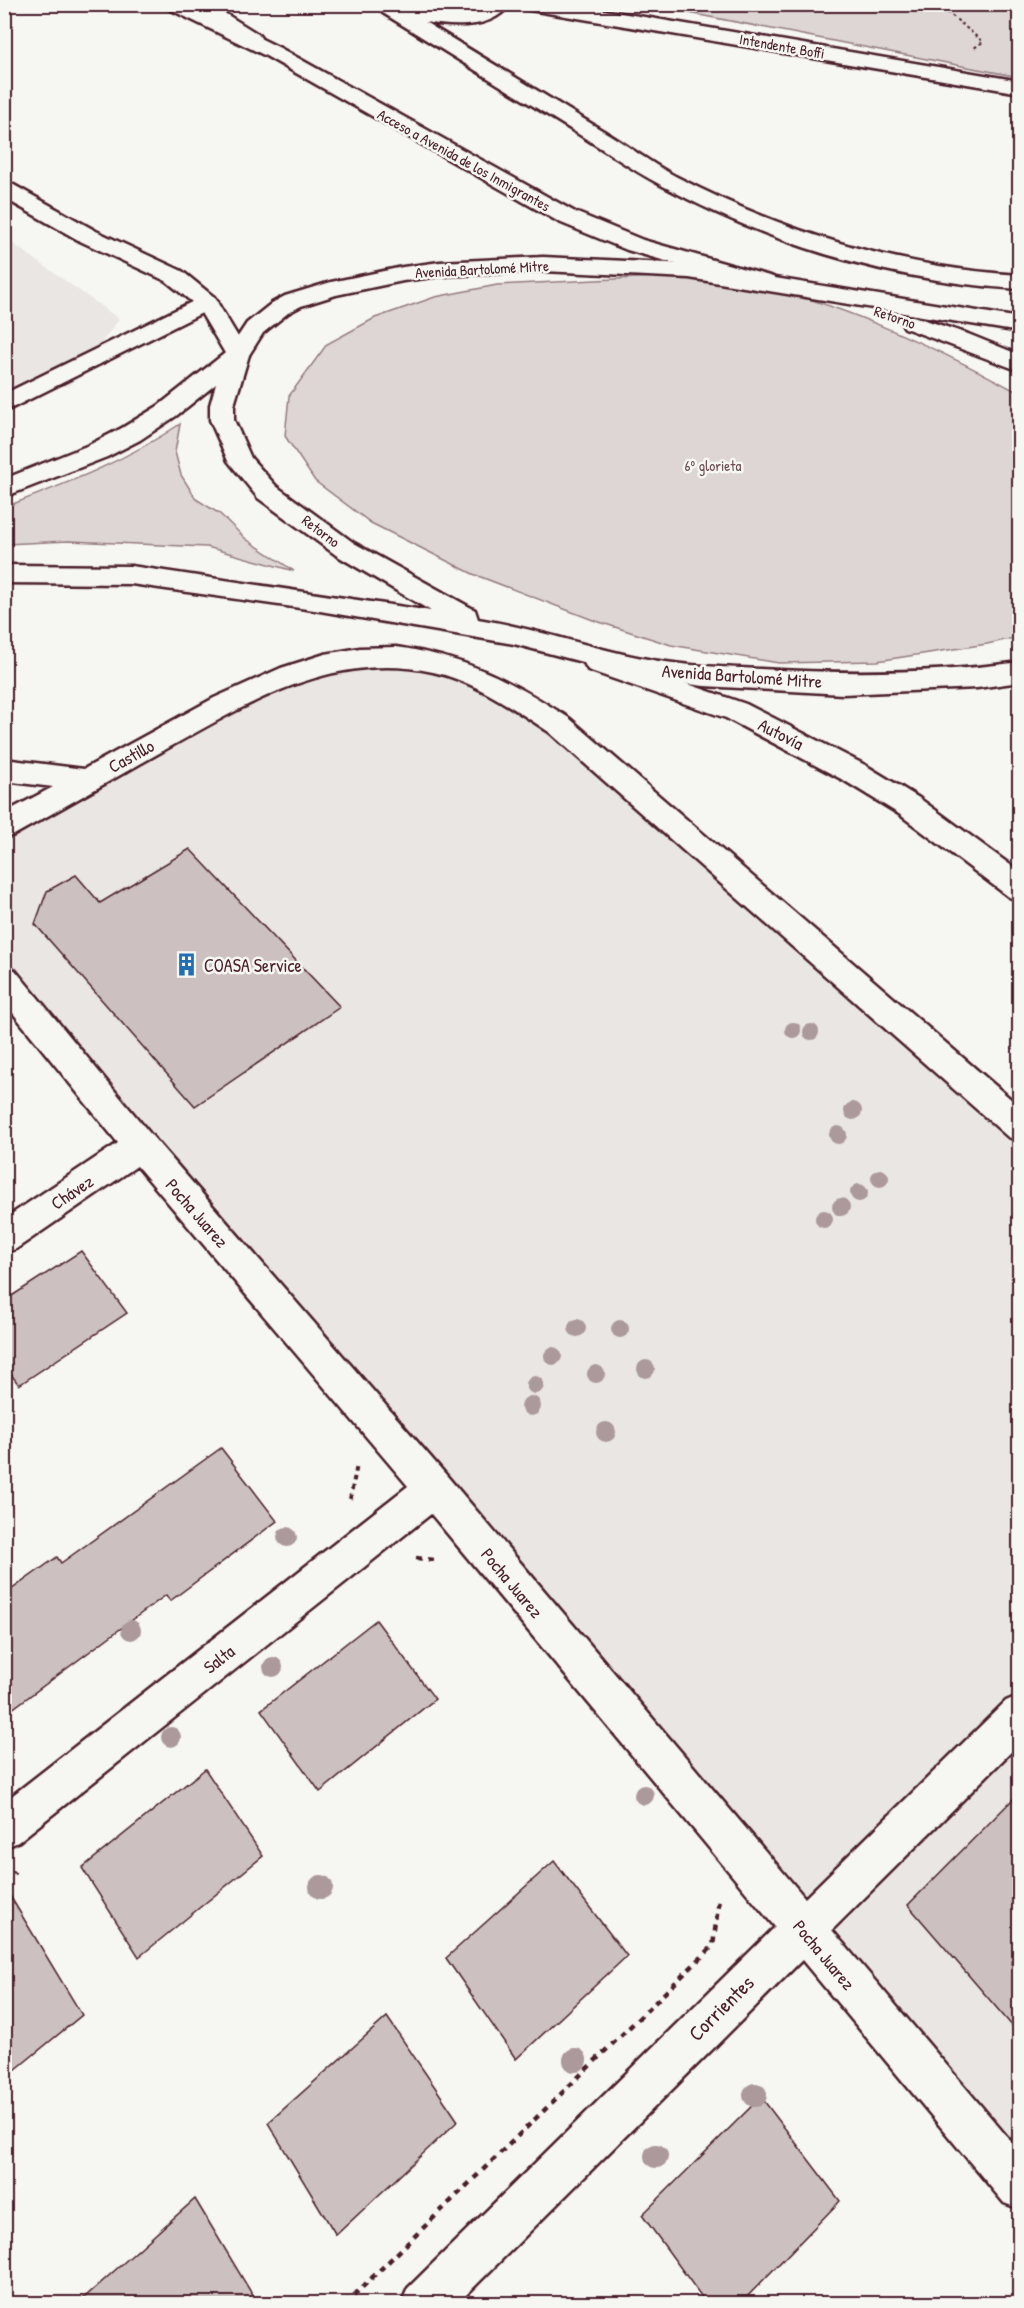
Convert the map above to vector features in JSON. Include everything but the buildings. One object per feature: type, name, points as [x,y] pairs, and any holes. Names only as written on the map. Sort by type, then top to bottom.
[{"type":"street","name":"Acceso a Avenida de los Inmigrantes","points":[[174,4],[273,52],[567,217],[635,245],[767,282]]},
{"type":"street","points":[[196,4],[273,52]]},
{"type":"street","points":[[386,7],[454,19],[491,14],[501,4]]},
{"type":"street","name":"Intendente Boffi","points":[[541,5],[1020,87]]},
{"type":"street","points":[[386,7],[679,186],[760,223],[813,243],[922,272],[992,282],[1020,282]]},
{"type":"street","points":[[4,189],[88,236],[174,276],[206,302],[237,355]]},
{"type":"street","name":"Avenida Bartolomé Mitre","points":[[4,489],[98,451],[131,434],[167,411],[237,355],[255,328],[293,301],[361,282],[440,269],[543,264],[689,271],[1020,325]]},
{"type":"street","name":"Retorno","points":[[767,282],[862,306],[960,339],[1020,364]]},
{"type":"street","points":[[4,405],[206,302]]},
{"type":"street","name":"Retorno","points":[[237,355],[222,405],[222,420],[240,461],[267,492],[345,549],[426,596],[454,612],[514,634]]},
{"type":"street","name":"Avenida Bartolomé Mitre","points":[[4,574],[131,575],[314,601],[514,634],[643,668],[704,676],[843,684],[977,678],[1020,672]]},
{"type":"street","name":"Autovía","points":[[514,634],[736,711],[855,772],[909,806],[1020,889]]},
{"type":"street","name":"Castillo","points":[[4,827],[258,687],[317,665],[373,656],[432,662],[471,674],[508,692],[559,725],[1020,1127]]},
{"type":"street","points":[[4,770],[87,780]]},
{"type":"street","name":"Pocha Juarez","points":[[4,979],[140,1146],[434,1489],[1020,2187]]},
{"type":"street","name":"Chávez","points":[[4,1238],[140,1146]]},
{"type":"street","name":"Salta","points":[[4,1828],[434,1489]]},
{"type":"street","name":"Corrientes","points":[[424,2304],[1020,1715]]},
{"type":"path","points":[[938,4],[982,42],[974,48]]},
{"type":"path","points":[[348,1506],[358,1458]]},
{"type":"path","points":[[409,1557],[440,1561]]},
{"type":"path","points":[[4,1881],[23,1866]]},
{"type":"path","points":[[345,2304],[713,1946],[720,1887]]},
{"type":"shaded area","points":[[382,5],[501,5],[474,18],[390,9]]},
{"type":"shaded area","points":[[5,238],[119,319],[70,385],[5,397]]},
{"type":"shaded area","points":[[373,656],[508,692],[1019,1127],[1019,2187],[5,979],[4,827],[258,687]]},
{"type":"green space","points":[[648,5],[1019,5],[1019,77]]},
{"type":"green space","name":"6º glorieta","points":[[655,277],[728,279],[802,297],[915,340],[1019,393],[1019,637],[877,661],[779,663],[671,645],[593,620],[473,574],[371,523],[315,481],[285,436],[289,396],[327,344],[375,318],[435,297],[497,285]]},
{"type":"green space","points":[[180,424],[175,452],[181,475],[196,499],[220,514],[246,539],[294,571],[207,547],[69,541],[5,544],[5,507],[117,460]]},
{"type":"place","name":"COASA Service","points":[[186,965]]}]
